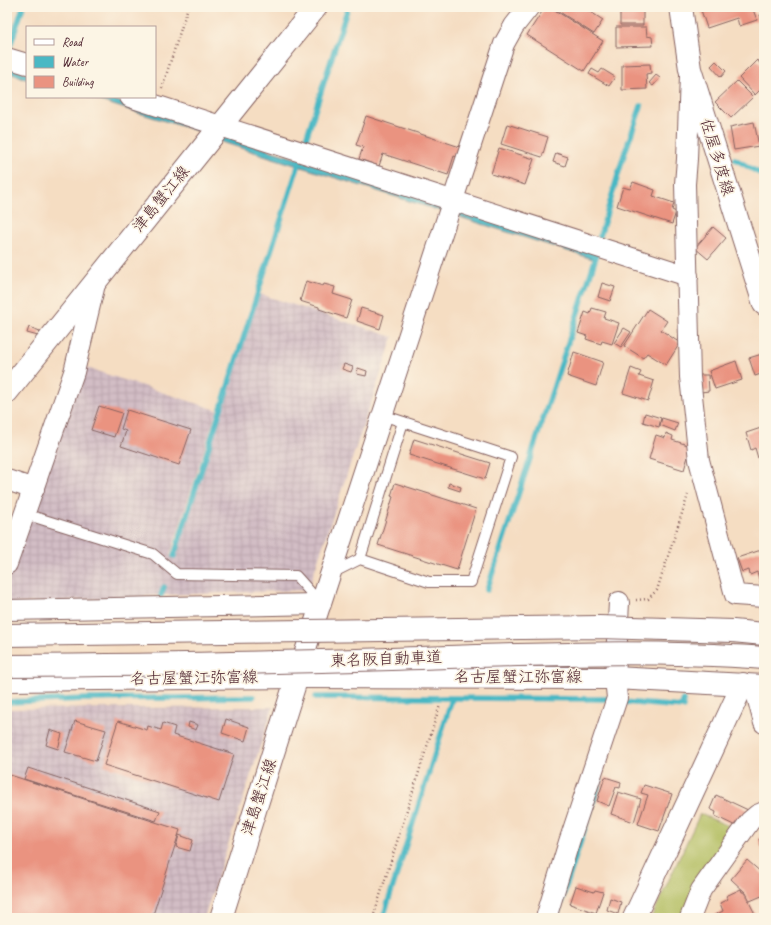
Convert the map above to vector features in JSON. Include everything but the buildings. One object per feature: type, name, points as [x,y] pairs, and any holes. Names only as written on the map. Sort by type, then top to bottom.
[{"type":"main road","name":"津島蟹江線","points":[[7,392],[316,7]]},
{"type":"main road","name":"佐屋多度線","points":[[681,7],[690,69],[764,304]]},
{"type":"main road","name":"東名阪自動車道","points":[[7,635],[599,627],[733,631],[764,634]]},
{"type":"main road","name":"東名阪自動車道","points":[[7,666],[262,663],[601,652],[764,658]]},
{"type":"main road","name":"津島蟹江線","points":[[221,918],[297,677]]},
{"type":"main road","name":"名古屋蟹江弥富線","points":[[7,680],[297,677],[614,678],[753,685]]},
{"type":"main road","points":[[634,918],[753,685]]},
{"type":"street","points":[[297,677],[504,44],[514,26],[529,7]]},
{"type":"street","points":[[7,58],[26,64]]},
{"type":"street","points":[[690,69],[685,184],[690,377],[699,460],[735,596],[764,597]]},
{"type":"street","points":[[133,98],[220,126],[451,207],[688,276]]},
{"type":"street","points":[[7,564],[74,372],[96,280]]},
{"type":"street","points":[[7,480],[34,489]]},
{"type":"street","points":[[546,918],[569,842],[617,698],[614,678],[619,602]]},
{"type":"street","points":[[7,610],[321,604]]},
{"type":"street","points":[[753,685],[764,723]]},
{"type":"street","points":[[690,918],[701,890],[750,821],[757,815],[764,812]]},
{"type":"lane","points":[[330,574],[360,559],[429,582],[471,582],[511,457],[382,415]]},
{"type":"lane","points":[[360,559],[402,422]]},
{"type":"lane","points":[[25,514],[153,554],[177,574],[296,576],[321,604]]},
{"type":"path","points":[[156,105],[188,7]]},
{"type":"path","points":[[619,602],[648,599],[657,590],[690,489]]},
{"type":"path","points":[[373,918],[440,704]]},
{"type":"shaded area","points":[[260,294],[393,337],[308,590],[161,595],[7,604],[7,583],[31,507],[81,366],[217,410],[170,556],[175,557]]},
{"type":"shaded area","points":[[273,707],[204,918],[7,918],[7,709]]},
{"type":"green space","points":[[700,814],[736,829],[686,918],[651,918]]},
{"type":"water","points":[[7,66],[26,73],[26,79],[7,72]]},
{"type":"water","points":[[90,98],[107,98],[205,129],[201,132]]},
{"type":"water","points":[[224,136],[598,253],[596,260],[219,141]]},
{"type":"waterway","points":[[10,46],[23,7]]},
{"type":"waterway","points":[[305,142],[348,7]]},
{"type":"waterway","points":[[600,236],[623,158],[641,106]]},
{"type":"waterway","points":[[735,159],[764,176]]},
{"type":"waterway","points":[[174,556],[300,160]]},
{"type":"waterway","points":[[487,590],[597,254]]},
{"type":"waterway","points":[[161,595],[164,587]]},
{"type":"waterway","points":[[7,702],[85,699],[253,697]]},
{"type":"waterway","points":[[316,697],[607,699]]},
{"type":"waterway","points":[[383,918],[452,699]]},
{"type":"waterway","points":[[623,702],[683,707],[683,700]]},
{"type":"waterway","points":[[556,918],[600,781]]}]
